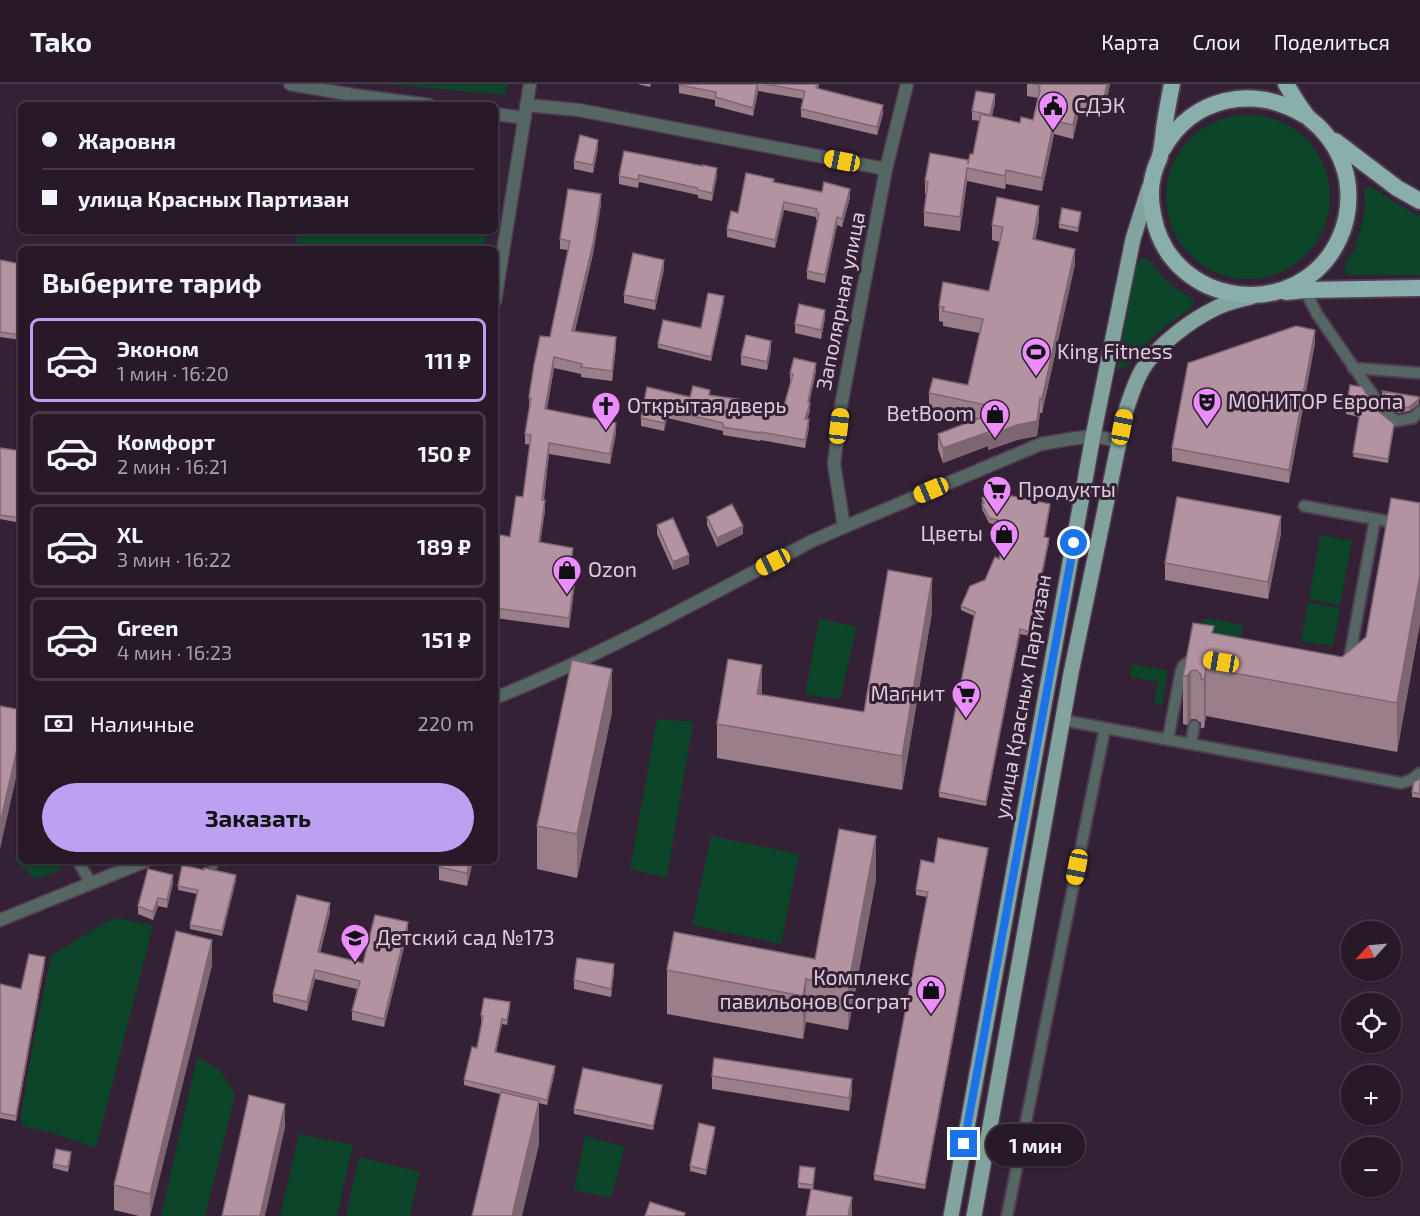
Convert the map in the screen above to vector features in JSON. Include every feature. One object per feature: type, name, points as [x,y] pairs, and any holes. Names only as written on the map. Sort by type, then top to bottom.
[{"type":"highway","name":"улица Красных Партизан","points":[[1158,162],[1172,84]]},
{"type":"highway","name":"улица Красных Партизан","points":[[1267,294],[1291,287],[1315,272],[1333,250],[1341,233],[1348,206],[1348,187],[1341,159],[1326,135],[1307,116],[1286,84]]},
{"type":"highway","points":[[1307,116],[1272,100],[1243,98],[1224,101],[1198,113],[1182,124],[1170,139],[1158,162],[1151,196],[1157,232],[1171,256],[1190,276],[1215,289],[1242,295],[1305,290],[1420,288]]},
{"type":"highway","points":[[1326,135],[1396,188],[1420,201]]},
{"type":"main road","name":"улица Красных Партизан","points":[[951,1216],[1094,436],[1133,239],[1158,162]]},
{"type":"main road","name":"улица Красных Партизан","points":[[974,1216],[1062,720],[1125,413],[1133,388],[1143,368],[1158,349],[1216,308],[1236,300],[1267,294]]},
{"type":"street","points":[[290,84],[406,102]]},
{"type":"street","points":[[498,283],[530,84]]},
{"type":"street","name":"Заполярная улица","points":[[843,527],[834,464],[841,406],[886,169],[908,84]]},
{"type":"street","points":[[526,105],[579,110],[886,169]]},
{"type":"street","points":[[498,114],[525,118]]},
{"type":"street","points":[[498,697],[617,643],[812,541],[1041,444],[1094,436],[1119,441]]},
{"type":"street","points":[[0,920],[139,864]]},
{"type":"lane","points":[[1305,290],[1317,314],[1384,411],[1396,421],[1413,418],[1420,411]]},
{"type":"lane","points":[[1353,368],[1420,372]]},
{"type":"lane","points":[[1304,506],[1420,527]]},
{"type":"lane","points":[[1347,671],[1375,519]]},
{"type":"lane","points":[[1168,739],[1182,668],[1193,659],[1200,658]]},
{"type":"lane","points":[[1062,720],[1401,783],[1411,780],[1420,773]]},
{"type":"lane","points":[[1191,744],[1194,726]]},
{"type":"lane","points":[[1007,1216],[1105,728]]},
{"type":"lane","points":[[80,864],[91,884]]},
{"type":"green space","points":[[386,84],[509,84],[504,95]]},
{"type":"green space","points":[[1248,115],[1264,116],[1279,121],[1306,139],[1324,166],[1329,181],[1329,213],[1324,228],[1306,255],[1279,273],[1264,278],[1248,279],[1232,278],[1217,273],[1190,255],[1172,228],[1167,213],[1166,197],[1167,181],[1172,166],[1190,139],[1217,121],[1232,116]]},
{"type":"green space","points":[[1372,187],[1420,216],[1420,275],[1347,275],[1345,270],[1347,260],[1354,250],[1363,219],[1364,188]]},
{"type":"green space","points":[[298,234],[486,234],[484,246],[296,246]]},
{"type":"green space","points":[[1144,258],[1149,260],[1169,283],[1195,300],[1192,307],[1143,346],[1124,369],[1117,368],[1136,266]]},
{"type":"green space","points":[[1320,535],[1352,541],[1340,605],[1309,599]]},
{"type":"green space","points":[[1308,602],[1340,608],[1333,646],[1301,641]]},
{"type":"green space","points":[[1203,618],[1243,625],[1240,641],[1200,633]]},
{"type":"green space","points":[[819,619],[857,627],[840,699],[805,694]]},
{"type":"green space","points":[[1132,664],[1168,671],[1162,705],[1154,704],[1158,682],[1130,677]]},
{"type":"green space","points":[[657,719],[693,722],[667,878],[630,869]]},
{"type":"green space","points":[[711,836],[799,854],[781,944],[692,925]]},
{"type":"green space","points":[[18,847],[18,864],[15,861]]},
{"type":"green space","points":[[18,864],[61,864],[60,870],[36,879]]},
{"type":"green space","points":[[117,918],[153,926],[96,1148],[53,1133],[22,1126],[21,1114],[51,956],[104,923]]},
{"type":"green space","points":[[197,1057],[220,1070],[235,1095],[205,1216],[161,1216]]},
{"type":"green space","points":[[299,1134],[353,1145],[337,1216],[280,1216]]},
{"type":"green space","points":[[585,1136],[625,1147],[611,1198],[574,1190]]},
{"type":"green space","points":[[359,1157],[420,1172],[410,1216],[346,1216]]},
{"type":"building","points":[[679,84],[757,84],[753,108],[715,97],[716,92]]},
{"type":"building","points":[[764,84],[817,84],[816,88],[883,105],[877,127],[801,109],[805,91]]},
{"type":"building","points":[[1033,84],[1107,84],[1103,103],[1079,98],[1073,125],[1054,121],[1042,178],[1006,170],[1005,176],[967,168],[960,217],[924,212],[928,182],[925,181],[930,153],[968,160],[968,164],[970,154],[973,154],[981,114],[1020,123],[1021,117],[1033,120],[1040,85]]},
{"type":"building","points":[[976,91],[995,94],[990,115],[972,111]]},
{"type":"building","points":[[580,135],[598,140],[593,165],[574,161]]},
{"type":"building","points":[[624,151],[717,168],[712,193],[639,175],[638,180],[619,176]]},
{"type":"building","points":[[746,173],[774,179],[773,182],[822,192],[824,182],[850,189],[842,219],[837,217],[825,275],[807,271],[819,213],[816,212],[817,209],[784,202],[775,240],[727,229],[731,211],[738,213]]},
{"type":"building","points":[[568,189],[601,194],[593,244],[572,331],[616,337],[612,371],[581,367],[582,364],[554,357],[545,409],[616,423],[610,454],[549,443],[539,542],[573,548],[570,564],[576,565],[569,618],[498,608],[498,535],[510,537],[516,496],[523,497],[531,435],[525,434],[534,365],[540,336],[550,337],[570,241],[560,239]]},
{"type":"building","points":[[997,197],[1039,206],[1033,239],[1075,249],[1042,399],[1040,398],[1037,421],[1017,425],[988,436],[988,432],[943,448],[938,434],[1004,409],[929,393],[933,378],[968,385],[983,319],[943,311],[944,307],[939,306],[943,282],[989,291],[1003,227],[992,225]]},
{"type":"building","points":[[1062,208],[1081,212],[1078,228],[1059,224]]},
{"type":"building","points":[[633,253],[664,260],[655,301],[624,295]]},
{"type":"building","points":[[0,260],[18,263],[18,335],[0,332]]},
{"type":"building","points":[[708,293],[724,296],[711,357],[658,344],[663,320],[701,328]]},
{"type":"building","points":[[799,304],[825,310],[821,330],[795,324]]},
{"type":"building","points":[[1296,326],[1315,330],[1289,470],[1172,448],[1188,363]]},
{"type":"building","points":[[746,335],[771,341],[767,362],[741,356]]},
{"type":"building","points":[[794,358],[816,363],[808,402],[810,403],[805,419],[809,419],[805,440],[723,427],[723,423],[667,410],[664,423],[641,418],[647,387],[690,397],[693,386],[710,390],[709,395],[784,406],[793,374],[790,373]]},
{"type":"building","points":[[1350,385],[1362,387],[1378,411],[1394,424],[1388,459],[1353,453],[1360,412],[1346,410]]},
{"type":"building","points":[[1382,391],[1419,397],[1419,399],[1409,407],[1398,409]]},
{"type":"building","points":[[0,448],[18,451],[18,518],[0,515]]},
{"type":"building","points":[[994,492],[1050,504],[1044,537],[1049,538],[1030,632],[1020,629],[986,802],[939,792],[975,612],[961,606],[970,586],[985,580],[995,557],[999,559],[1009,523],[989,518],[982,504],[984,503],[982,498]]},
{"type":"building","points":[[1177,497],[1281,516],[1268,582],[1165,563]]},
{"type":"building","points":[[1391,498],[1420,503],[1420,575],[1397,703],[1206,668],[1204,680],[1196,670],[1183,676],[1193,623],[1214,626],[1212,633],[1342,657],[1366,637]]},
{"type":"building","points":[[732,504],[743,526],[717,538],[707,517]]},
{"type":"building","points":[[673,518],[689,555],[673,562],[657,525]]},
{"type":"building","points":[[888,570],[932,578],[902,756],[717,724],[728,659],[762,665],[757,694],[864,712]]},
{"type":"building","points":[[572,660],[612,669],[577,834],[537,826]]},
{"type":"building","points":[[0,706],[18,709],[18,744],[0,824]]},
{"type":"building","points":[[1420,779],[1420,794],[1412,792],[1414,782]]},
{"type":"building","points":[[839,829],[876,836],[848,987],[806,979],[803,996],[667,970],[674,932],[815,959]]},
{"type":"building","name":"Комплекс павильонов Сограт","points":[[938,838],[988,848],[925,1185],[874,1175],[928,892],[916,890],[921,860],[934,863]]},
{"type":"building","points":[[440,864],[469,864],[467,873],[439,867]]},
{"type":"building","points":[[182,865],[236,875],[222,931],[190,925],[198,890],[178,886]]},
{"type":"building","points":[[148,869],[173,875],[167,900],[158,898],[153,912],[138,906]]},
{"type":"building","points":[[297,895],[330,903],[318,952],[363,963],[375,915],[408,922],[384,1019],[352,1011],[360,981],[315,970],[307,1002],[273,994]]},
{"type":"building","points":[[176,931],[212,940],[150,1194],[114,1185]]},
{"type":"building","points":[[29,954],[45,957],[16,1116],[0,1113],[0,984],[21,989]]},
{"type":"building","points":[[577,958],[614,964],[611,989],[574,980]]},
{"type":"building","points":[[484,998],[510,1002],[507,1020],[502,1019],[495,1052],[555,1066],[547,1100],[464,1080],[472,1047],[477,1048]]},
{"type":"building","points":[[714,1058],[852,1079],[849,1098],[712,1076]]},
{"type":"building","points":[[583,1068],[662,1085],[653,1126],[574,1109]]},
{"type":"building","points":[[501,1092],[539,1101],[512,1216],[472,1216]]},
{"type":"building","points":[[249,1095],[285,1104],[260,1216],[222,1216]]},
{"type":"building","points":[[699,1123],[715,1127],[706,1170],[690,1166]]},
{"type":"building","points":[[56,1149],[71,1152],[68,1167],[53,1164]]},
{"type":"building","points":[[800,1166],[815,1168],[813,1185],[798,1183]]},
{"type":"building","points":[[811,1189],[852,1197],[848,1216],[806,1216]]},
{"type":"building","points":[[650,1202],[685,1213],[684,1216],[645,1216]]},
{"type":"place","name":"СДЭК","points":[[1053,132]]},
{"type":"place","name":"King Fitness","points":[[1036,378]]},
{"type":"place","name":"МОНИТОР Европа","points":[[1207,428]]},
{"type":"place","name":"Открытая дверь","points":[[606,432]]},
{"type":"place","name":"BetBoom","points":[[995,440]]},
{"type":"place","name":"Продукты","points":[[997,516]]},
{"type":"place","name":"Цветы","points":[[1004,560]]},
{"type":"place","name":"Ozon","points":[[567,596]]},
{"type":"place","name":"Магнит","points":[[966,720]]},
{"type":"place","name":"Детский cад №173","points":[[355,964]]},
{"type":"place","name":"Комплекс павильонов Сограт","points":[[931,1016]]},
{"type":"route","points":[[964,1144],[1074,543]]}]
